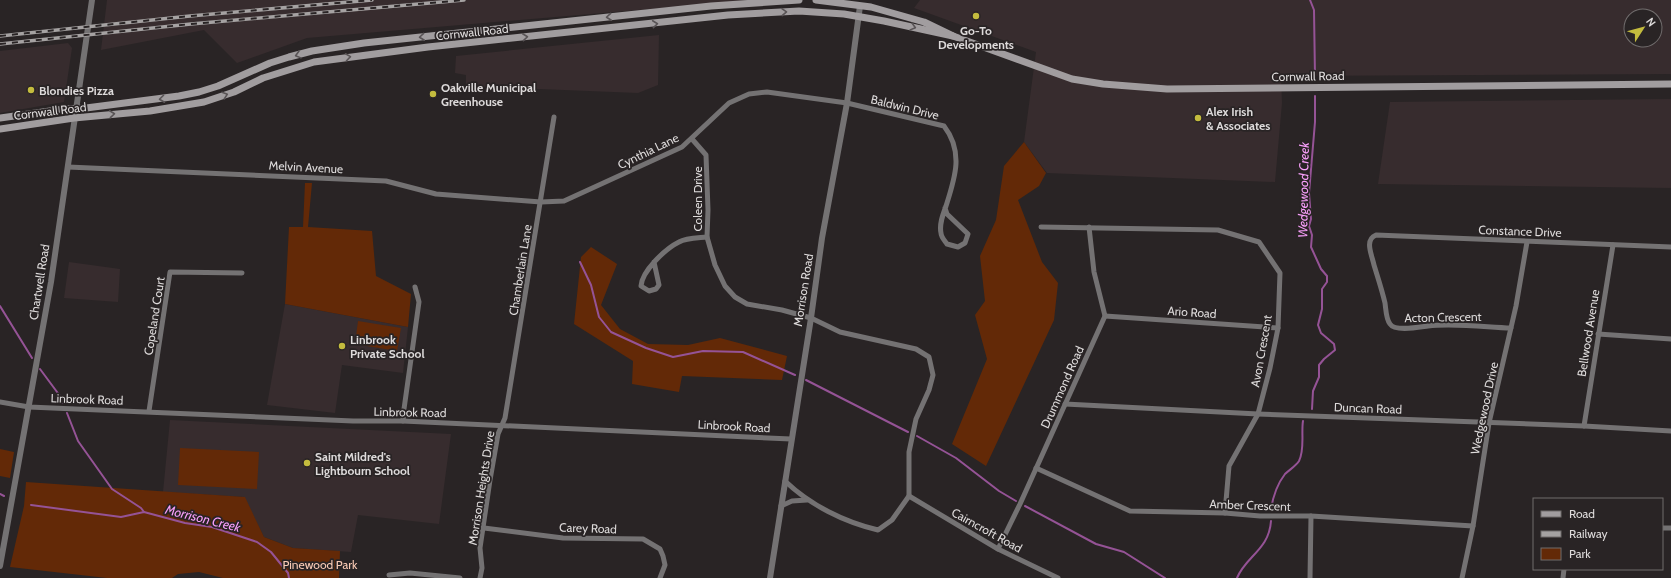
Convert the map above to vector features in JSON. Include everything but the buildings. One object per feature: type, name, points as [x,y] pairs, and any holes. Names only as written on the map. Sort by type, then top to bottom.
[{"type":"main road","name":"Cornwall Road","points":[[0,118],[172,97],[199,92],[270,63],[312,51],[364,43],[704,6],[799,0]]},
{"type":"main road","name":"Cornwall Road","points":[[816,0],[860,6],[924,22],[953,36],[1072,79],[1103,84],[1167,89],[1671,84]]},
{"type":"main road","name":"Cornwall Road","points":[[0,129],[74,118],[150,111],[204,102],[234,92],[263,78],[287,69],[314,62],[365,54],[728,15],[799,11],[859,16],[953,36]]},
{"type":"street","name":"Chartwell Road","points":[[0,566],[29,407],[68,167],[92,0]]},
{"type":"street","name":"Morrison Road","points":[[770,578],[811,318],[822,238],[847,103],[860,6]]},
{"type":"street","name":"Cynthia Lane","points":[[541,202],[564,201],[572,198],[682,147],[729,103],[749,94],[766,92],[847,103]]},
{"type":"street","name":"Baldwin Drive","points":[[847,103],[944,126],[951,136],[956,156],[953,187],[945,208],[941,219],[941,234],[947,244],[958,247],[965,243],[968,234],[947,214],[945,208]]},
{"type":"street","name":"Chamberlain Lane","points":[[502,425],[505,418],[554,117]]},
{"type":"street","name":"Coleen Drive","points":[[692,139],[706,156],[708,210],[706,237],[715,265],[725,286],[735,297],[747,304],[782,310],[811,318],[840,332],[916,349],[929,357],[933,375],[929,390],[916,419],[909,452],[909,496]]},
{"type":"street","name":"Melvin Avenue","points":[[68,167],[386,181],[436,194],[541,202]]},
{"type":"street","name":"Avon Crescent","points":[[1041,227],[1218,230],[1259,242],[1280,273],[1278,328],[1270,368],[1258,414],[1229,466],[1225,513]]},
{"type":"street","points":[[1089,227],[1094,272],[1105,316]]},
{"type":"street","name":"Constance Drive","points":[[1370,241],[1376,235],[1671,247]]},
{"type":"street","points":[[654,262],[659,285],[656,289],[649,291],[641,286],[641,279],[654,262],[679,242],[706,237]]},
{"type":"street","name":"Acton Crescent","points":[[1370,241],[1370,247],[1385,304],[1387,318],[1389,324],[1392,326],[1403,329],[1434,325],[1511,328]]},
{"type":"street","name":"Wedgewood Drive","points":[[1462,578],[1473,526],[1489,423],[1511,328],[1527,242]]},
{"type":"street","name":"Bellwood Avenue","points":[[1584,426],[1613,245]]},
{"type":"street","name":"Copeland Court","points":[[149,411],[170,272],[242,273]]},
{"type":"street","points":[[403,421],[419,302],[415,287]]},
{"type":"street","name":"Ario Road","points":[[1105,316],[1278,328]]},
{"type":"street","name":"Drummond Road","points":[[998,549],[1020,504],[1105,316]]},
{"type":"street","points":[[1598,334],[1671,339]]},
{"type":"street","name":"Linbrook Road","points":[[0,402],[29,407],[149,411],[350,421],[403,421],[502,425],[791,439]]},
{"type":"street","name":"Duncan Road","points":[[1065,404],[1258,414],[1584,426],[1671,431]]},
{"type":"street","name":"Morrison Heights Drive","points":[[480,578],[482,568],[480,548],[498,434],[502,425]]},
{"type":"street","name":"Amber Crescent","points":[[1036,468],[1130,511],[1225,513],[1260,516],[1311,516],[1473,526]]},
{"type":"street","points":[[785,481],[807,500],[858,525],[878,530],[892,520],[909,496]]},
{"type":"street","name":"Cairncroft Road","points":[[909,496],[998,549],[1058,578]]},
{"type":"street","points":[[781,506],[792,501],[807,500]]},
{"type":"street","points":[[1310,578],[1311,516]]},
{"type":"street","name":"Carey Road","points":[[484,528],[563,538],[643,539],[660,549],[665,565],[660,578]]},
{"type":"street","points":[[389,575],[410,573],[460,578]]},
{"type":"shaded area","points":[[107,0],[791,0],[662,8],[307,38],[237,63],[204,30],[101,50]]},
{"type":"shaded area","points":[[920,0],[1671,0],[1671,74],[1281,76],[1282,103],[1275,182],[1047,173],[1024,142],[1036,52],[914,8]]},
{"type":"shaded area","points":[[659,35],[658,85],[638,93],[466,86],[466,75],[455,73],[456,56]]},
{"type":"shaded area","points":[[68,43],[72,48],[64,102],[0,113],[0,51]]},
{"type":"shaded area","points":[[1671,99],[1671,188],[1378,184],[1390,102]]},
{"type":"shaded area","points":[[69,262],[120,269],[118,302],[64,298]]},
{"type":"shaded area","name":"Linbrook Private School","points":[[285,304],[408,327],[403,373],[342,365],[335,413],[267,405]]},
{"type":"shaded area","name":"Saint Mildred's Lightbourn School","points":[[170,420],[451,434],[439,524],[358,515],[351,552],[293,548],[264,537],[244,497],[163,492]]},
{"type":"green space","points":[[1024,142],[1046,173],[1039,186],[1018,200],[1042,262],[1058,283],[1054,320],[986,466],[952,444],[987,359],[975,315],[985,301],[980,256],[996,220],[1004,166]]},
{"type":"green space","points":[[305,183],[312,183],[308,227],[372,231],[376,276],[411,294],[408,327],[285,304],[289,227],[303,227]]},
{"type":"green space","points":[[591,247],[617,264],[601,305],[620,329],[648,344],[688,345],[720,338],[787,356],[782,380],[682,376],[679,392],[632,384],[633,361],[574,324],[581,257]]},
{"type":"green space","points":[[358,321],[401,328],[397,351],[355,344]]},
{"type":"green space","points":[[180,448],[259,452],[257,489],[178,485]]},
{"type":"green space","points":[[0,449],[14,452],[10,478],[0,476]]},
{"type":"green space","name":"Pinewood Park","points":[[26,482],[245,497],[264,537],[293,548],[340,551],[339,578],[223,578],[199,572],[178,574],[172,578],[107,578],[10,567],[24,506]]},
{"type":"waterway","name":"Wedgewood Creek","points":[[1310,0],[1314,10],[1315,77]]},
{"type":"waterway","name":"Wedgewood Creek","points":[[1312,409],[1313,391],[1319,377],[1319,365],[1335,350],[1334,344],[1321,333],[1318,325],[1322,309],[1322,289],[1327,282],[1327,276],[1321,269],[1311,247],[1312,235],[1309,226],[1311,219],[1309,193],[1315,122],[1315,96]]},
{"type":"waterway","points":[[580,262],[591,285],[599,317],[611,332],[646,348],[673,357],[703,351],[743,352],[795,375]]},
{"type":"waterway","points":[[0,306],[32,358]]},
{"type":"waterway","points":[[40,369],[60,396],[63,403]]},
{"type":"waterway","points":[[806,380],[908,432]]},
{"type":"waterway","points":[[67,413],[78,441],[112,489],[141,508],[144,512]]},
{"type":"waterway","name":"Wedgewood Creek","points":[[1271,509],[1274,495],[1280,482],[1285,474],[1298,463],[1301,456],[1303,421]]},
{"type":"waterway","points":[[917,436],[956,458],[999,491],[1016,501]]},
{"type":"waterway","points":[[0,494],[4,496]]},
{"type":"waterway","name":"Morrison Creek","points":[[31,505],[121,517],[144,512],[185,523],[212,527],[257,542],[271,552],[288,573],[289,578]]},
{"type":"waterway","points":[[1025,506],[1096,544],[1124,552],[1165,578]]},
{"type":"waterway","name":"Wedgewood Creek","points":[[1237,578],[1241,570],[1262,546],[1269,531],[1271,521]]},
{"type":"railway","points":[[0,36],[190,16],[372,0]]},
{"type":"railway","points":[[0,44],[191,24],[464,0]]},
{"type":"place","name":"Go-To Developments","points":[[976,16]]},
{"type":"place","name":"Blondies Pizza","points":[[31,90]]},
{"type":"place","name":"Oakville Municipal Greenhouse","points":[[433,94]]},
{"type":"place","name":"Alex Irish & Associates","points":[[1198,118]]},
{"type":"place","name":"Linbrook Private School","points":[[342,346]]},
{"type":"place","name":"Saint Mildred's Lightbourn School","points":[[307,463]]}]
